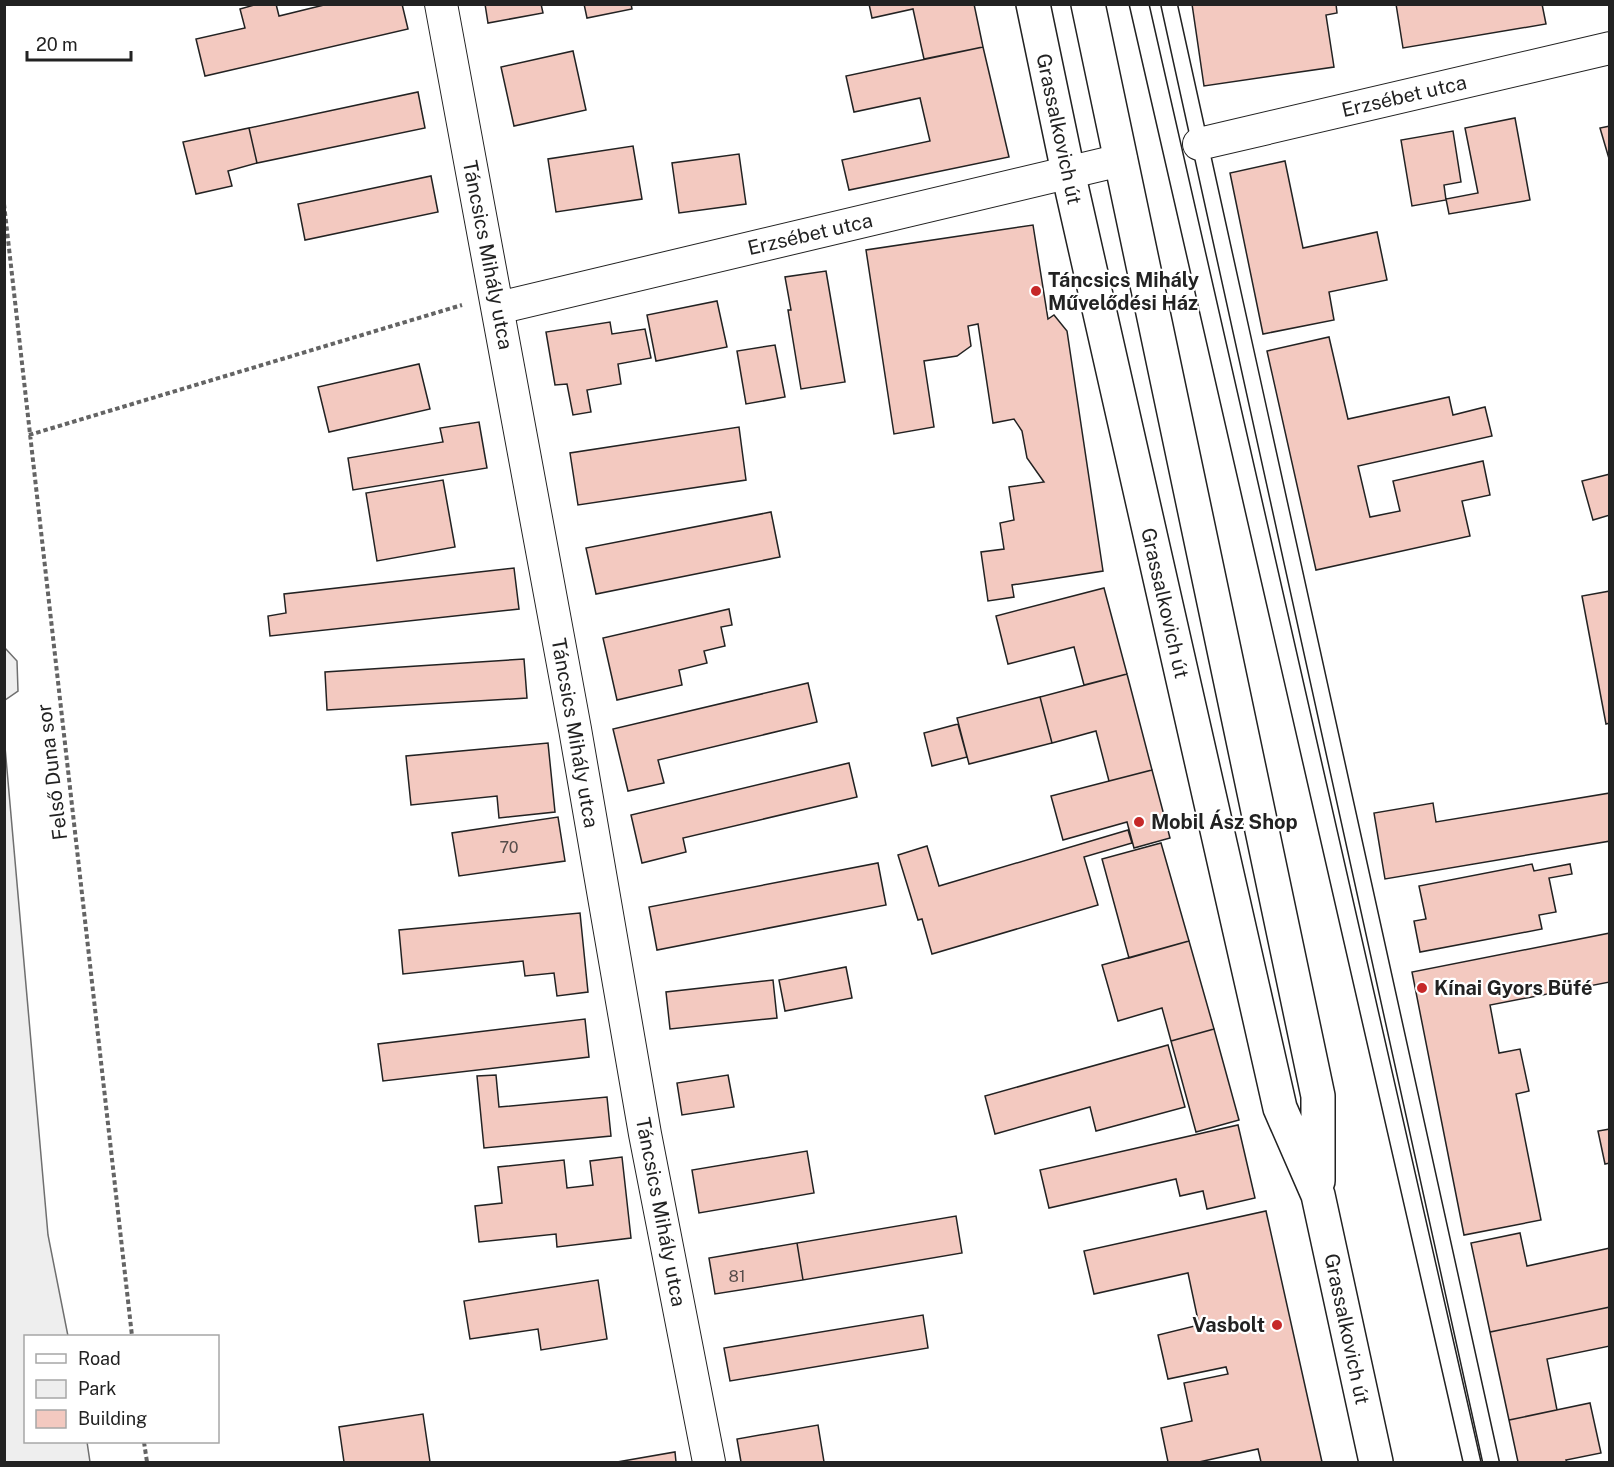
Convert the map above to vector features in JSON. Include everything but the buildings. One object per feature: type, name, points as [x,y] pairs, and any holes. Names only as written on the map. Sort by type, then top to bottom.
[{"type":"main road","name":"Grassalkovich út","points":[[1033,4],[1068,172],[1280,1108],[1318,1195],[1376,1462]]},
{"type":"main road","name":"Grassalkovich út","points":[[1088,4],[1318,1096],[1318,1195]]},
{"type":"street","name":"Táncsics Mihály utca","points":[[441,4],[498,308],[645,1134],[708,1462]]},
{"type":"street","name":"Erzsébet utca","points":[[1199,144],[1610,48]]},
{"type":"street","name":"Erzsébet utca","points":[[498,308],[1121,160]]},
{"type":"lane","points":[[1169,4],[1491,1462]]},
{"type":"path","name":"Felső Duna sor","points":[[4,204],[132,1335]]},
{"type":"path","points":[[29,435],[464,304],[498,308]]},
{"type":"path","points":[[144,1443],[147,1462]]},
{"type":"green space","points":[[5,648],[17,661],[18,691],[5,700]]},
{"type":"green space","points":[[5,747],[48,1235],[68,1335],[24,1335],[24,1443],[87,1443],[90,1462],[5,1462]]},
{"type":"tram line","points":[[1129,4],[1463,1462]]},
{"type":"tram line","points":[[1149,4],[1481,1462]]},
{"type":"place","name":"Táncsics Mihály Művelődési Ház","points":[[1036,291]]},
{"type":"place","name":"Mobil Ász Shop","points":[[1139,822]]},
{"type":"place","name":"Kínai Gyors Büfé","points":[[1422,988]]},
{"type":"place","name":"Vasbolt","points":[[1277,1325]]}]
